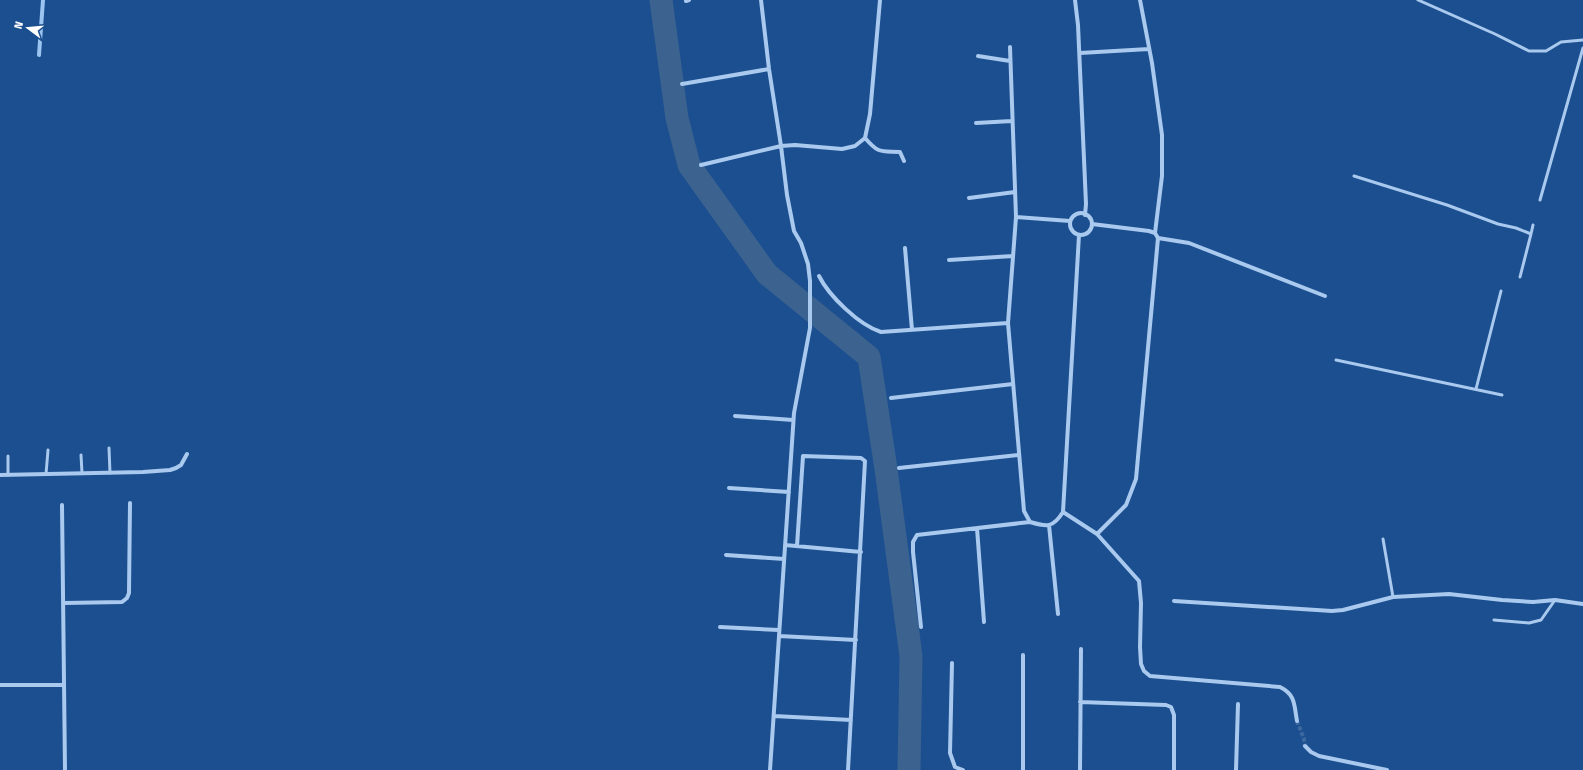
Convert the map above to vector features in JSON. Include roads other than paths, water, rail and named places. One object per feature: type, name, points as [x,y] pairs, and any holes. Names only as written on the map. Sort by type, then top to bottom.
[{"type":"street","points":[[761,0],[787,195],[794,231],[801,243],[808,264],[810,281],[810,328],[793,420],[770,770]]},
{"type":"street","points":[[701,165],[781,146],[795,145],[842,149],[855,146],[865,138],[870,114],[880,0]]},
{"type":"street","points":[[1075,0],[1080,53],[1086,204],[1085,214]]},
{"type":"street","points":[[1097,534],[1126,505],[1136,479],[1158,238],[1156,233],[1162,176],[1162,135],[1150,49],[1140,0]]},
{"type":"street","points":[[1010,47],[1016,217],[1008,323],[1024,511],[1030,522]]},
{"type":"street","points":[[1080,53],[1150,49]]},
{"type":"street","points":[[978,56],[1010,61]]},
{"type":"street","points":[[682,84],[769,69]]},
{"type":"street","points":[[976,123],[1012,121]]},
{"type":"street","points":[[865,138],[874,148],[886,152],[900,152],[904,160]]},
{"type":"street","points":[[969,198],[1015,192]]},
{"type":"street","points":[[1085,214],[1090,218],[1092,224],[1090,230],[1085,234],[1079,235],[1074,233],[1070,228],[1070,222],[1074,216],[1085,214]]},
{"type":"street","points":[[1016,217],[1070,222]]},
{"type":"street","points":[[1092,224],[1156,233]]},
{"type":"street","points":[[921,627],[912,552],[913,542],[917,535],[1030,522],[1044,526],[1057,520],[1063,512],[1079,235]]},
{"type":"street","points":[[1158,238],[1189,243],[1325,296]]},
{"type":"street","points":[[905,248],[912,330]]},
{"type":"street","points":[[949,260],[1013,256]]},
{"type":"street","points":[[819,276],[824,285],[844,306],[871,329],[880,332],[1008,323]]},
{"type":"street","points":[[891,398],[1013,384]]},
{"type":"street","points":[[735,416],[793,420]]},
{"type":"street","points":[[0,475],[143,472],[176,468],[181,465],[187,454]]},
{"type":"street","points":[[899,468],[1019,455]]},
{"type":"street","points":[[797,546],[803,456],[861,458],[865,461],[848,770]]},
{"type":"street","points":[[729,488],[789,492]]},
{"type":"street","points":[[64,603],[122,602],[127,598],[129,593],[130,503]]},
{"type":"street","points":[[62,506],[65,770]]},
{"type":"street","points":[[1063,512],[1097,534],[1139,581],[1141,603],[1140,647],[1141,664],[1144,671],[1150,676],[1280,687],[1293,697],[1297,722]]},
{"type":"street","points":[[1049,525],[1058,614]]},
{"type":"street","points":[[977,528],[984,622]]},
{"type":"street","points":[[785,545],[861,552]]},
{"type":"street","points":[[726,555],[784,559]]},
{"type":"street","points":[[1174,601],[1332,611],[1343,610],[1393,597],[1448,594],[1502,600],[1533,602],[1555,600],[1583,604]]},
{"type":"street","points":[[720,627],[779,630]]},
{"type":"street","points":[[779,636],[856,640]]},
{"type":"street","points":[[1080,770],[1081,649]]},
{"type":"street","points":[[1023,655],[1023,770]]},
{"type":"street","points":[[952,663],[950,753],[955,769],[963,770]]},
{"type":"street","points":[[0,685],[64,685]]},
{"type":"street","points":[[1080,702],[1166,704],[1171,707],[1174,715],[1174,770]]},
{"type":"street","points":[[1236,770],[1238,704]]},
{"type":"street","points":[[774,716],[851,720]]},
{"type":"street","points":[[1305,746],[1311,752],[1319,756],[1387,770]]},
{"type":"lane","points":[[1418,0],[1495,34],[1529,51],[1546,51],[1560,42],[1583,40]]},
{"type":"lane","points":[[1540,200],[1583,48]]},
{"type":"lane","points":[[1354,176],[1447,205],[1498,224],[1516,228],[1532,234]]},
{"type":"lane","points":[[1520,278],[1533,225]]},
{"type":"lane","points":[[1476,389],[1501,291]]},
{"type":"lane","points":[[1336,360],[1502,395]]},
{"type":"lane","points":[[109,448],[110,473]]},
{"type":"lane","points":[[46,474],[48,450]]},
{"type":"lane","points":[[81,455],[82,473]]},
{"type":"lane","points":[[8,456],[8,475]]},
{"type":"lane","points":[[1383,539],[1393,597]]},
{"type":"lane","points":[[1494,620],[1529,623],[1541,620],[1555,600]]},
{"type":"waterway","points":[[39,55],[43,0]]},
{"type":"waterway","points":[[661,0],[677,118],[689,165],[767,274],[869,357],[886,469],[911,656],[909,770]]},
{"type":"tunnel","points":[[1297,721],[1305,746]]}]
